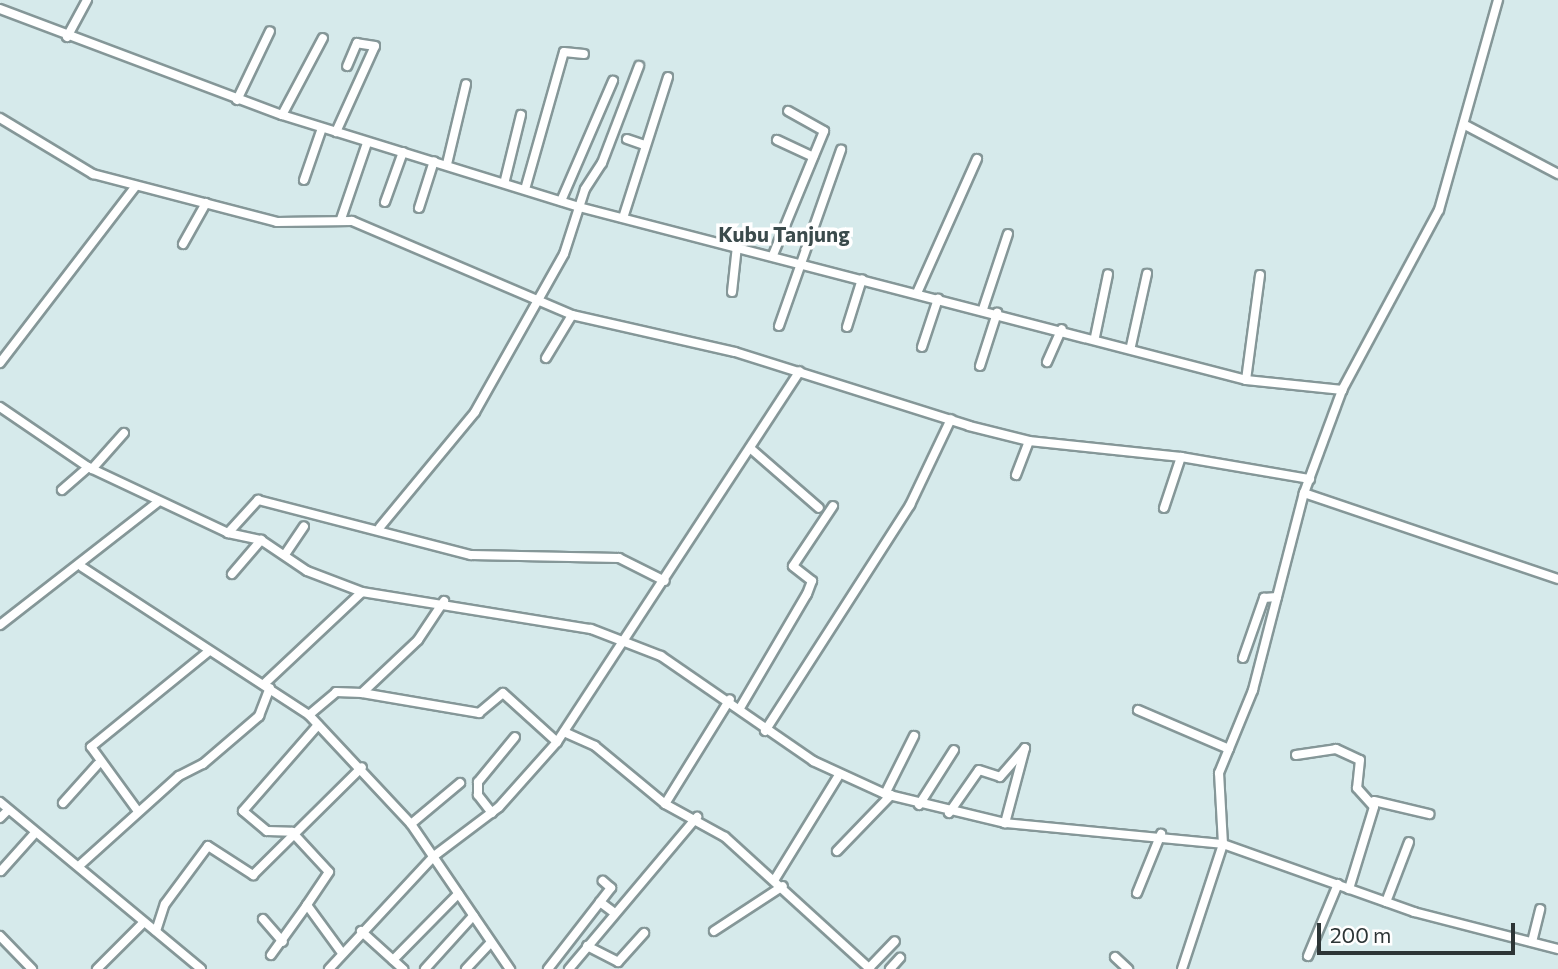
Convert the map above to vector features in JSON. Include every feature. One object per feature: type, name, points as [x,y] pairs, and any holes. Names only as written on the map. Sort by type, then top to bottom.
[{"type":"street","points":[[67,37],[87,0]]},
{"type":"street","points":[[1182,969],[1223,844],[1217,784],[1253,690],[1304,493],[1342,390],[1426,239],[1466,126],[1498,0]]},
{"type":"street","points":[[0,9],[67,37],[237,100],[367,143],[526,186],[579,207],[1131,346],[1245,380],[1342,390]]},
{"type":"street","points":[[237,100],[270,31]]},
{"type":"street","points":[[282,115],[323,38]]},
{"type":"street","points":[[336,132],[375,46],[357,43],[347,66]]},
{"type":"street","points":[[526,186],[564,52],[584,54]]},
{"type":"street","points":[[380,527],[475,412],[564,254],[579,207],[639,66]]},
{"type":"street","points":[[624,218],[644,145],[668,78]]},
{"type":"street","points":[[561,201],[613,81]]},
{"type":"street","points":[[447,164],[466,84]]},
{"type":"street","points":[[773,255],[824,131],[788,111]]},
{"type":"street","points":[[505,180],[521,115]]},
{"type":"street","points":[[0,118],[79,169],[277,222],[341,219],[572,315],[800,371],[842,390],[1029,442],[1181,457],[1310,479]]},
{"type":"street","points":[[1466,126],[1558,174]]},
{"type":"street","points":[[304,180],[322,128]]},
{"type":"street","points":[[627,139],[644,145]]},
{"type":"street","points":[[777,140],[813,157]]},
{"type":"street","points":[[341,219],[367,143]]},
{"type":"street","points":[[779,326],[842,150]]},
{"type":"street","points":[[385,202],[402,152]]},
{"type":"street","points":[[917,293],[977,159]]},
{"type":"street","points":[[419,208],[434,161]]},
{"type":"street","points":[[0,363],[136,186]]},
{"type":"street","points":[[183,244],[206,203]]},
{"type":"street","points":[[984,309],[1008,234]]},
{"type":"street","points":[[732,292],[737,246]]},
{"type":"street","points":[[1095,337],[1108,274]]},
{"type":"street","points":[[1131,346],[1147,274]]},
{"type":"street","points":[[1245,380],[1261,275]]},
{"type":"street","points":[[847,327],[862,279]]},
{"type":"street","points":[[922,347],[938,299]]},
{"type":"street","points":[[980,366],[997,313]]},
{"type":"street","points":[[547,358],[572,315]]},
{"type":"street","points":[[1047,362],[1062,329]]},
{"type":"street","points":[[329,969],[361,931],[434,856],[492,813],[557,742],[625,645],[800,371]]},
{"type":"street","points":[[0,407],[90,468],[228,533],[261,540],[286,553],[307,571],[362,592],[444,601],[515,620],[591,629],[671,662],[730,699],[765,731],[839,775],[919,805],[1005,823],[1161,834],[1223,844],[1386,902],[1558,949]]},
{"type":"street","points":[[765,731],[910,505],[951,419]]},
{"type":"street","points":[[62,490],[90,468],[124,433]]},
{"type":"street","points":[[1016,475],[1029,442]]},
{"type":"street","points":[[750,448],[819,508]]},
{"type":"street","points":[[1164,508],[1181,457]]},
{"type":"street","points":[[1304,493],[1558,579]]},
{"type":"street","points":[[228,533],[252,500],[380,527],[471,555],[619,558],[665,581]]},
{"type":"street","points":[[0,625],[82,567],[158,502]]},
{"type":"street","points":[[740,708],[807,594],[812,581],[793,566],[833,506]]},
{"type":"street","points":[[286,553],[304,526]]},
{"type":"street","points":[[232,574],[261,540]]},
{"type":"street","points":[[82,567],[309,715],[362,767],[411,824],[489,943],[510,969]]},
{"type":"street","points":[[80,865],[137,810],[259,716],[267,686],[362,592]]},
{"type":"street","points":[[1243,658],[1264,598],[1277,597]]},
{"type":"street","points":[[362,693],[418,640],[444,601]]},
{"type":"street","points":[[137,810],[98,764],[91,747],[209,651]]},
{"type":"street","points":[[309,715],[336,692],[362,693],[482,713],[503,693],[557,742]]},
{"type":"street","points":[[665,804],[730,699]]},
{"type":"street","points":[[1139,710],[1229,749]]},
{"type":"street","points":[[271,955],[283,942],[329,872],[292,832],[267,831],[243,811],[318,725]]},
{"type":"street","points":[[564,732],[607,754],[665,804],[696,817],[783,886],[869,969],[895,941]]},
{"type":"street","points":[[837,852],[888,794],[914,736]]},
{"type":"street","points":[[492,813],[478,795],[478,782],[515,737]]},
{"type":"street","points":[[949,813],[979,770],[1000,777],[1024,748],[1005,823]]},
{"type":"street","points":[[1296,755],[1336,749],[1360,760],[1357,788],[1374,801],[1429,814]]},
{"type":"street","points":[[919,805],[954,750]]},
{"type":"street","points":[[63,803],[98,764]]},
{"type":"street","points":[[156,931],[165,904],[208,846],[251,876],[292,832],[362,767]]},
{"type":"street","points":[[775,879],[839,775]]},
{"type":"street","points":[[411,824],[460,783]]},
{"type":"street","points":[[1349,889],[1374,801]]},
{"type":"street","points":[[0,802],[35,833],[80,865],[201,969]]},
{"type":"street","points":[[0,818],[8,810]]},
{"type":"street","points":[[569,969],[612,911],[696,817]]},
{"type":"street","points":[[1,871],[35,833]]},
{"type":"street","points":[[1137,894],[1161,834]]},
{"type":"street","points":[[1386,902],[1409,842]]},
{"type":"street","points":[[548,969],[611,888],[603,881]]},
{"type":"street","points":[[1308,956],[1338,884]]},
{"type":"street","points":[[714,931],[783,886]]},
{"type":"street","points":[[393,960],[458,894]]},
{"type":"street","points":[[600,902],[612,911]]},
{"type":"street","points":[[307,905],[342,953]]},
{"type":"street","points":[[1532,943],[1540,909]]},
{"type":"street","points":[[425,969],[473,916]]},
{"type":"street","points":[[263,919],[283,942]]},
{"type":"street","points":[[97,969],[144,922]]},
{"type":"street","points":[[361,931],[403,969]]},
{"type":"street","points":[[587,946],[618,962],[644,933]]},
{"type":"street","points":[[0,936],[33,969]]},
{"type":"street","points":[[466,969],[489,943]]},
{"type":"street","points":[[1115,957],[1128,969]]},
{"type":"street","points":[[890,969],[900,958]]},
{"type":"street","points":[[185,969],[191,961]]},
{"type":"district","name":"Kubu Tanjung","points":[[784,234]]}]
